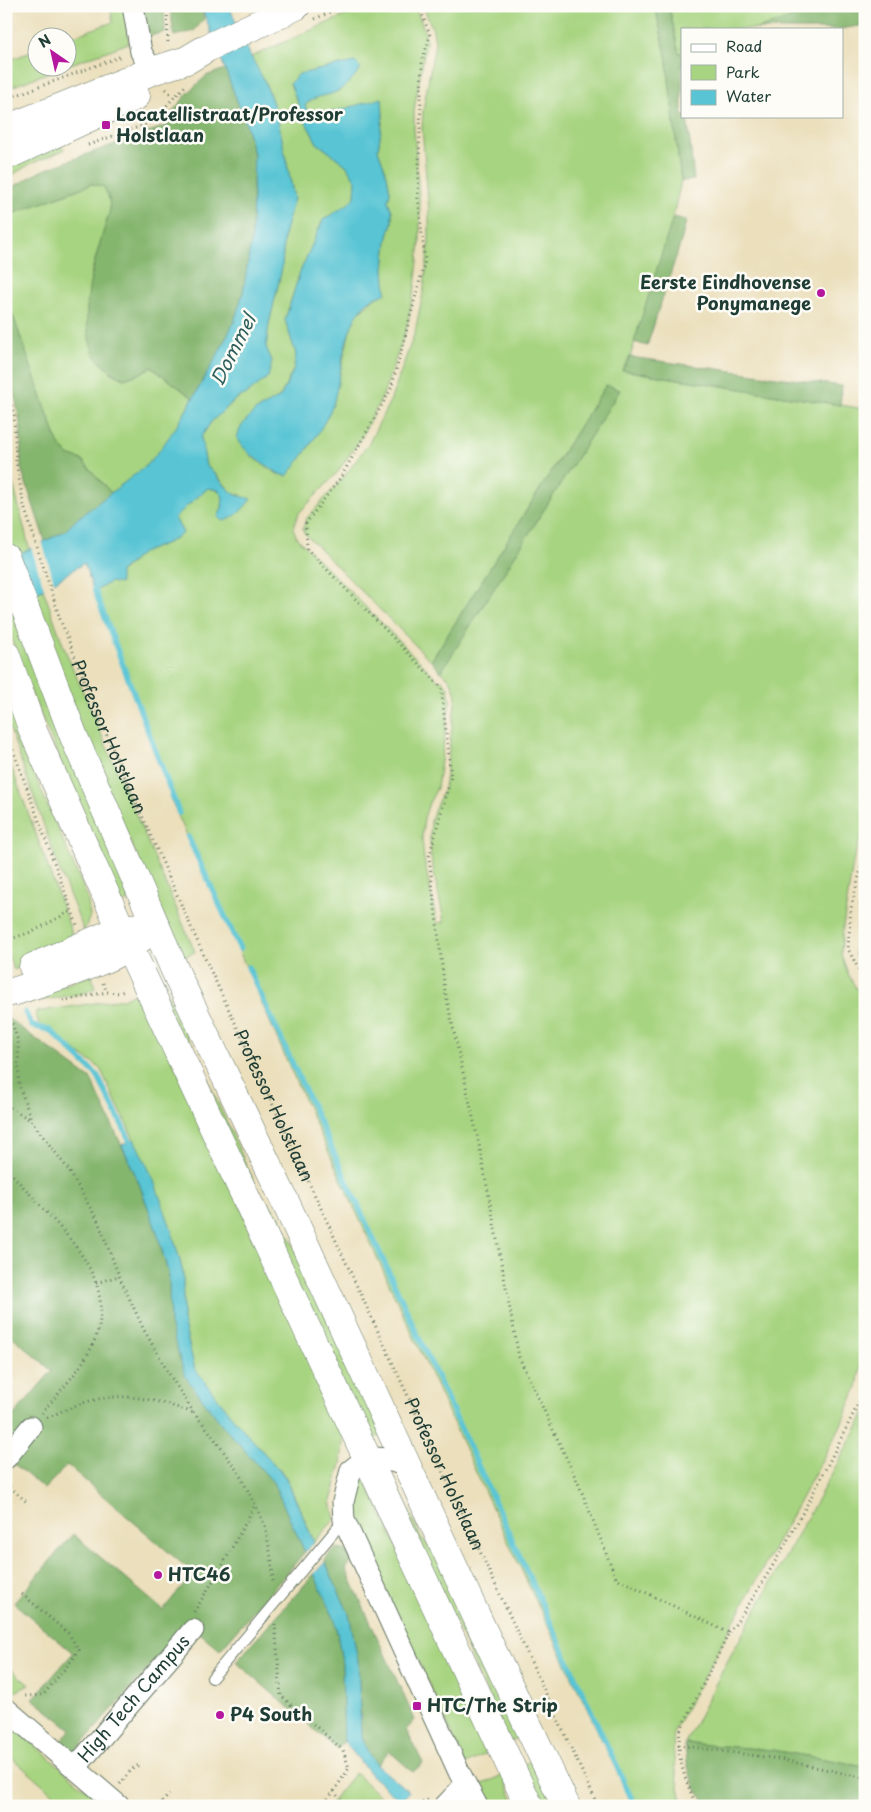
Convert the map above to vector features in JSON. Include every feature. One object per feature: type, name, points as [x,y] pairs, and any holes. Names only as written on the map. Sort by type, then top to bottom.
[{"type":"main road","points":[[6,129],[146,62],[188,50],[250,28],[296,6]]},
{"type":"main road","points":[[6,156],[162,85],[188,50]]},
{"type":"main road","name":"Professor Holstlaan","points":[[6,558],[74,737],[208,1042],[284,1199],[566,1806]]},
{"type":"main road","points":[[9,662],[33,731],[126,938],[529,1806]]},
{"type":"main road","points":[[7,1002],[16,991],[90,954],[156,926]]},
{"type":"main road","points":[[6,979],[90,954]]},
{"type":"street","points":[[133,6],[146,62]]},
{"type":"street","points":[[6,1458],[31,1426]]},
{"type":"street","name":"Professor Holstlaan","points":[[368,1459],[377,1458],[409,1467]]},
{"type":"street","points":[[368,1459],[350,1470],[343,1502],[344,1520],[465,1785],[477,1806]]},
{"type":"street","name":"High Tech Campus","points":[[75,1768],[193,1630]]},
{"type":"street","name":"High Tech Campus","points":[[7,1710],[114,1801]]},
{"type":"street","points":[[445,1806],[465,1785]]},
{"type":"lane","points":[[212,1678],[344,1520]]},
{"type":"path","points":[[167,6],[188,50]]},
{"type":"path","points":[[419,6],[430,35],[422,62],[418,198],[425,261],[391,389],[341,477],[306,522],[306,549],[442,687],[452,777],[429,857],[445,991],[480,1149],[519,1357],[579,1485],[616,1578],[729,1633]]},
{"type":"path","points":[[6,100],[119,56],[146,62]]},
{"type":"path","points":[[150,123],[174,98]]},
{"type":"path","name":"Professor Holstlaan","points":[[6,386],[14,414],[16,462],[24,506],[60,619],[104,727],[203,954],[598,1806]]},
{"type":"path","points":[[6,731],[71,911],[107,992]]},
{"type":"path","points":[[865,852],[850,908],[848,949],[865,981]]},
{"type":"path","points":[[6,938],[8,940],[34,930],[71,911]]},
{"type":"path","points":[[7,1002],[18,1041],[19,1085],[32,1122],[68,1169],[94,1214],[119,1276],[144,1330],[171,1378],[194,1413],[234,1465],[265,1526],[272,1562],[281,1696],[344,1750],[349,1768],[322,1806]]},
{"type":"path","points":[[6,1106],[32,1122]]},
{"type":"path","points":[[6,1168],[80,1250],[96,1283],[100,1316],[97,1334],[81,1366],[31,1426]]},
{"type":"path","points":[[96,1283],[119,1276]]},
{"type":"path","points":[[696,1806],[680,1766],[678,1745],[680,1731],[729,1633],[749,1605],[812,1497],[865,1390]]},
{"type":"path","points":[[31,1426],[66,1409],[95,1399],[109,1397],[148,1398],[194,1413]]},
{"type":"path","points":[[6,1484],[28,1503]]},
{"type":"path","points":[[193,1630],[195,1609],[221,1568],[255,1504]]},
{"type":"path","points":[[7,1710],[26,1696],[43,1695],[79,1650],[69,1634],[22,1594]]},
{"type":"path","points":[[678,1745],[779,1759],[865,1778]]},
{"type":"path","points":[[114,1801],[132,1769],[139,1765]]},
{"type":"path","points":[[334,1791],[345,1806]]},
{"type":"path","points":[[159,1806],[171,1792]]},
{"type":"green space","points":[[110,6],[124,6],[129,43],[78,61],[78,34],[113,22]]},
{"type":"green space","points":[[141,6],[164,6],[165,32],[146,37]]},
{"type":"green space","points":[[170,6],[201,6],[204,19],[194,31],[174,36]]},
{"type":"green space","points":[[369,6],[415,6],[425,32],[426,43],[414,110],[420,243],[415,287],[406,330],[383,395],[361,438],[337,473],[299,513],[293,528],[297,538],[438,680],[442,680],[448,687],[450,700],[437,788],[424,818],[422,838],[424,859],[437,923],[444,922],[431,858],[431,820],[444,789],[456,696],[451,682],[441,672],[620,390],[606,385],[431,661],[304,533],[303,528],[307,518],[343,478],[369,443],[391,399],[415,332],[424,288],[429,243],[429,211],[422,128],[423,111],[435,43],[433,30],[423,6],[655,6],[666,55],[681,181],[669,234],[630,357],[622,370],[865,409],[865,827],[854,857],[843,927],[841,954],[848,974],[865,1004],[864,1343],[857,1387],[840,1427],[674,1731],[674,1759],[683,1806],[633,1806],[496,1516],[290,1068],[171,800],[171,792],[94,592],[110,582],[142,553],[169,542],[183,533],[175,518],[208,488],[218,490],[223,497],[222,508],[218,517],[242,495],[233,494],[214,472],[206,466],[201,437],[211,422],[236,399],[248,393],[272,361],[266,347],[269,324],[282,268],[284,235],[294,198],[277,115],[265,82],[251,57]],"holes":[[[355,62],[338,91],[316,97],[305,105],[307,111],[319,116],[382,99],[383,116],[378,150],[387,175],[390,192],[388,201],[392,211],[392,223],[387,240],[384,269],[386,293],[372,300],[359,312],[351,326],[333,403],[279,475],[252,457],[255,411],[280,397],[294,368],[296,354],[285,320],[300,272],[323,220],[348,204],[355,197],[356,181],[346,165],[317,143],[304,119],[290,83],[299,74]]]},
{"type":"green space","points":[[655,6],[669,6],[679,53],[681,53],[681,118],[687,118],[694,180],[681,181],[666,55]]},
{"type":"green space","points":[[669,6],[828,6],[760,28],[681,28],[681,53],[679,54]]},
{"type":"green space","points":[[828,6],[865,6],[865,25],[844,28],[760,28]]},
{"type":"green space","points":[[28,53],[28,78],[34,78],[6,89],[6,61]]},
{"type":"green space","points":[[225,69],[246,124],[254,154],[252,236],[243,293],[234,322],[193,398],[151,367],[139,374],[124,379],[110,371],[95,356],[88,335],[87,317],[91,280],[110,210],[109,199],[104,187],[92,184],[12,214],[6,209],[6,191],[41,171],[168,125],[169,116],[189,92],[206,76]]},
{"type":"green space","points":[[63,147],[64,150],[30,164],[6,179],[6,162],[40,149]]},
{"type":"green space","points":[[92,184],[104,186],[109,199],[110,210],[90,277],[110,372],[124,379],[139,374],[151,367],[193,398],[160,451],[138,473],[111,493],[82,460],[68,455],[58,443],[6,296],[6,209],[12,214]]},
{"type":"green space","points":[[673,217],[686,220],[682,238],[647,346],[634,342]]},
{"type":"green space","points":[[6,296],[58,443],[68,455],[82,460],[111,493],[78,518],[65,531],[45,541],[21,468],[21,429],[15,396],[6,369]]},
{"type":"green space","points":[[630,357],[842,386],[840,405],[622,370]]},
{"type":"green space","points":[[606,385],[620,390],[441,672],[431,661]]},
{"type":"green space","points":[[6,404],[10,428],[12,480],[30,551],[17,557],[6,528]]},
{"type":"green space","points":[[43,589],[65,650],[195,952],[182,958],[83,734],[32,595]]},
{"type":"green space","points":[[10,603],[128,892],[129,901],[121,904],[26,680],[6,623],[6,605]]},
{"type":"green space","points":[[6,689],[26,755],[87,896],[90,916],[84,931],[61,874],[6,718]]},
{"type":"green space","points":[[6,752],[75,942],[14,970],[6,951]]},
{"type":"green space","points":[[865,877],[865,974],[855,955],[855,947],[861,893]]},
{"type":"green space","points":[[92,975],[95,988],[85,993],[27,1003],[25,999]]},
{"type":"green space","points":[[162,981],[258,1190],[280,1217],[383,1434],[369,1442],[156,983]]},
{"type":"green space","points":[[140,990],[344,1430],[341,1464],[331,1501],[335,1519],[314,1542],[286,1477],[233,1419],[195,1369],[183,1321],[183,1272],[171,1228],[152,1178],[100,1068],[40,1026],[35,1012],[123,999]]},
{"type":"green space","points":[[6,1017],[91,1079],[139,1183],[157,1232],[169,1276],[170,1324],[223,1426],[273,1482],[305,1552],[220,1650],[188,1623],[73,1754],[59,1744],[71,1729],[33,1699],[73,1653],[14,1603],[73,1534],[163,1610],[193,1573],[67,1465],[44,1489],[6,1457],[6,1424],[52,1371],[6,1331]]},
{"type":"green space","points":[[865,1411],[865,1766],[772,1750],[685,1743],[727,1662]]},
{"type":"green space","points":[[361,1479],[365,1479],[492,1751],[466,1764],[355,1525],[354,1498]]},
{"type":"green space","points":[[392,1479],[421,1537],[441,1561],[522,1736],[509,1742]]},
{"type":"green space","points":[[338,1548],[350,1556],[351,1562],[346,1569],[415,1720],[406,1730],[423,1763],[413,1772],[389,1751],[377,1765],[361,1738],[358,1661],[349,1614],[325,1562],[325,1559],[332,1551]]},
{"type":"green space","points":[[314,1574],[335,1620],[342,1662],[344,1741],[337,1749],[236,1662]]},
{"type":"green space","points":[[6,1665],[29,1685],[7,1696],[6,1695]]},
{"type":"green space","points":[[6,1721],[106,1806],[68,1806],[6,1753]]},
{"type":"green space","points":[[685,1743],[772,1750],[865,1766],[865,1806],[711,1806],[699,1793],[691,1777]]},
{"type":"green space","points":[[533,1760],[554,1806],[538,1806],[520,1766]]},
{"type":"green space","points":[[355,1773],[390,1806],[328,1806]]},
{"type":"green space","points":[[503,1775],[516,1806],[485,1806],[477,1787]]},
{"type":"water","name":"Dommel","points":[[201,6],[229,6],[251,57],[265,82],[277,115],[294,198],[284,235],[282,268],[269,324],[266,347],[272,361],[268,377],[248,393],[236,399],[211,422],[201,437],[206,466],[234,493],[251,499],[235,516],[222,521],[218,517],[222,508],[223,497],[218,490],[208,488],[175,518],[183,533],[169,542],[142,553],[120,572],[120,584],[110,582],[94,592],[84,563],[43,589],[6,605],[6,561],[65,531],[78,518],[146,466],[179,423],[234,322],[243,293],[252,236],[254,154],[246,124]]},
{"type":"water","points":[[355,62],[361,68],[345,86],[338,91],[318,97],[305,105],[307,111],[319,116],[382,98],[383,116],[378,150],[387,175],[390,192],[388,201],[392,211],[392,223],[387,240],[384,269],[386,293],[372,299],[355,318],[346,346],[331,409],[314,440],[287,476],[253,456],[237,437],[241,427],[255,411],[280,397],[289,380],[294,368],[296,354],[285,320],[300,272],[323,220],[348,204],[355,197],[356,181],[346,165],[317,143],[304,119],[290,83],[299,74]]},
{"type":"water","points":[[134,1139],[153,1178],[171,1228],[183,1272],[183,1321],[195,1369],[234,1419],[286,1478],[314,1542],[305,1552],[273,1482],[223,1426],[185,1376],[170,1324],[169,1276],[157,1232],[139,1183],[122,1145]]},
{"type":"water","points":[[325,1562],[349,1614],[358,1661],[361,1738],[377,1765],[409,1792],[401,1801],[371,1775],[344,1741],[342,1662],[335,1620],[314,1574]]},
{"type":"pier","points":[[42,541],[55,585],[45,591],[31,547]]},
{"type":"waterway","points":[[94,583],[95,591],[179,813]]},
{"type":"waterway","points":[[188,837],[240,949]]},
{"type":"waterway","points":[[248,967],[635,1806]]},
{"type":"waterway","points":[[25,1012],[32,1026],[50,1030],[97,1075],[132,1145]]},
{"type":"place","name":"Locatellistraat/Professor Holstlaan","points":[[106,125]]},
{"type":"place","name":"Eerste Eindhovense Ponymanege","points":[[821,293]]},
{"type":"place","name":"HTC46","points":[[158,1575]]},
{"type":"place","name":"HTC/The Strip","points":[[417,1706]]},
{"type":"place","name":"P4 South","points":[[220,1715]]}]
